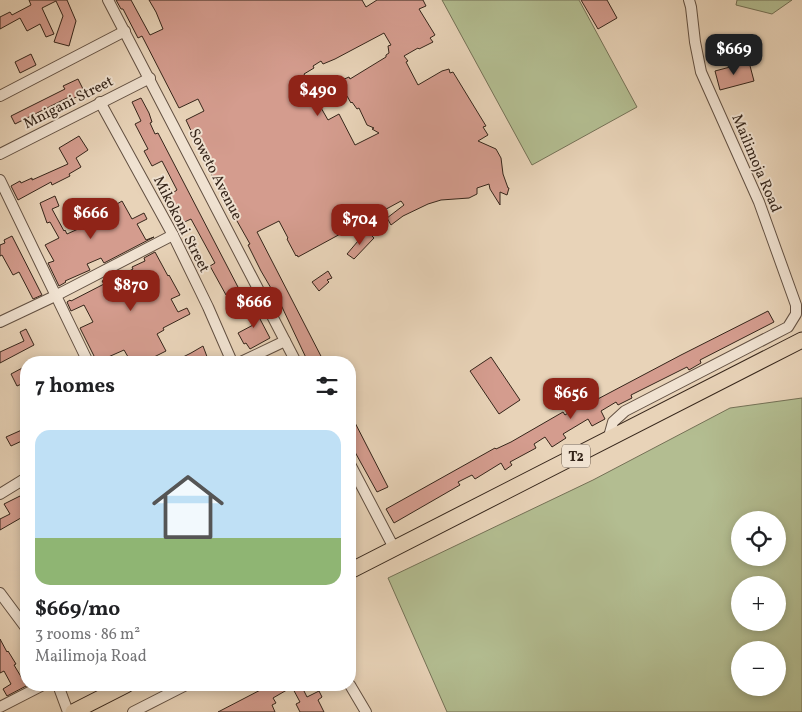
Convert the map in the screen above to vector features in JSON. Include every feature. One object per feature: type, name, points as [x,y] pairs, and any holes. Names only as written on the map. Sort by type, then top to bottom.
[{"type":"highway","name":"T2","points":[[356,568],[802,340]]},
{"type":"highway","points":[[73,712],[114,691]]},
{"type":"street","name":"Soweto Avenue","points":[[108,0],[293,356]]},
{"type":"street","name":"Mailimoja Road","points":[[608,440],[614,422],[625,411],[788,327],[796,314],[796,305],[759,202],[701,72],[691,7],[688,0]]},
{"type":"street","points":[[0,96],[125,31]]},
{"type":"street","name":"Mnigani Street","points":[[0,154],[150,78]]},
{"type":"street","name":"Mikokoni Street","points":[[100,102],[173,235],[229,356]]},
{"type":"street","points":[[0,180],[85,356]]},
{"type":"street","points":[[0,322],[173,235]]},
{"type":"street","points":[[253,356],[284,341]]},
{"type":"street","points":[[356,475],[394,548]]},
{"type":"street","points":[[0,494],[20,482]]},
{"type":"street","points":[[0,593],[20,620]]},
{"type":"street","points":[[0,707],[31,691]]},
{"type":"street","points":[[60,691],[68,712]]},
{"type":"street","points":[[133,712],[174,691]]},
{"type":"street","points":[[354,691],[366,712]]},
{"type":"green space","points":[[442,0],[579,0],[637,107],[532,165]]},
{"type":"green space","points":[[737,0],[792,0],[772,14],[736,5]]},
{"type":"green space","points":[[802,398],[802,712],[447,712],[388,578],[593,480],[730,408]]},
{"type":"building","points":[[29,0],[67,0],[76,21],[69,46],[54,42],[63,16],[56,1],[42,8],[54,34],[46,37],[40,24],[27,31],[20,18],[0,29],[0,17],[10,12],[12,15],[31,5]]},
{"type":"building","points":[[116,0],[131,0],[150,35],[163,29],[149,0],[362,0],[366,7],[377,0],[423,0],[426,6],[419,9],[435,35],[430,38],[433,42],[404,56],[408,61],[406,62],[418,85],[442,71],[449,69],[450,73],[453,72],[486,126],[483,127],[488,135],[478,141],[496,149],[501,158],[503,174],[509,188],[507,195],[500,192],[500,205],[489,184],[477,188],[477,194],[469,198],[441,200],[428,204],[403,216],[391,225],[387,218],[404,205],[401,201],[298,257],[279,221],[257,232],[321,356],[305,356],[282,307],[248,245],[250,244],[215,182],[186,120],[204,111],[198,99],[179,108],[142,36],[138,38],[123,9],[121,9]],"holes":[[[384,33],[391,45],[388,46],[389,53],[386,57],[350,79],[349,77],[335,83],[344,98],[347,96],[351,103],[357,109],[359,108],[367,125],[379,133],[355,145],[339,114],[328,120],[320,106],[331,101],[324,87],[312,90],[304,74],[321,61],[323,64],[335,59]]]},
{"type":"building","points":[[581,0],[607,0],[617,18],[598,29]]},
{"type":"building","points":[[31,54],[36,65],[20,73],[15,62]]},
{"type":"building","points":[[749,62],[754,81],[720,90],[715,71]]},
{"type":"building","points":[[78,79],[85,93],[70,100],[69,97],[15,124],[11,116],[65,89],[63,86]]},
{"type":"building","points":[[141,98],[149,113],[152,122],[150,123],[155,134],[158,133],[239,289],[226,295],[210,266],[215,263],[191,219],[178,225],[164,199],[177,190],[162,161],[152,166],[144,151],[148,149],[135,124],[141,121],[132,102]]},
{"type":"building","points":[[79,136],[88,150],[76,158],[81,167],[69,174],[70,176],[52,185],[51,182],[18,200],[11,186],[20,181],[21,183],[32,178],[32,180],[68,164],[59,148]]},
{"type":"building","points":[[55,196],[59,206],[52,209],[67,234],[107,216],[105,211],[122,201],[132,219],[144,213],[147,219],[137,224],[146,240],[154,237],[104,263],[101,258],[87,264],[90,270],[65,281],[59,286],[48,263],[54,261],[45,245],[59,238],[50,222],[47,223],[40,203]]},
{"type":"building","points":[[369,233],[374,238],[354,259],[347,254],[358,241]]},
{"type":"building","points":[[12,236],[42,295],[33,299],[19,272],[13,275],[2,255],[0,256],[0,245],[5,243],[4,240]]},
{"type":"building","points":[[155,252],[180,295],[171,299],[178,312],[187,308],[190,314],[163,328],[164,330],[157,334],[166,351],[156,356],[128,356],[124,350],[110,356],[94,356],[80,328],[93,322],[84,305],[71,311],[67,302],[104,284],[102,281],[115,275],[116,278],[133,269],[132,267],[145,261],[144,258]]},
{"type":"building","points":[[328,271],[332,278],[327,280],[329,282],[319,291],[312,282]]},
{"type":"building","points":[[250,300],[270,338],[250,349],[246,343],[244,344],[238,333],[255,324],[244,304]]},
{"type":"building","points":[[768,311],[774,322],[700,360],[701,363],[689,370],[687,367],[631,395],[632,398],[618,405],[616,402],[601,411],[605,419],[592,426],[588,419],[563,434],[566,438],[552,447],[545,437],[534,444],[536,448],[510,462],[512,465],[505,470],[501,463],[475,479],[472,475],[458,482],[460,485],[394,523],[386,509],[563,412],[565,415],[579,406],[594,401]]},
{"type":"building","points":[[26,329],[34,345],[0,363],[0,352],[24,341],[20,332]]},
{"type":"building","points":[[203,346],[207,356],[185,356]]},
{"type":"building","points":[[491,357],[520,400],[499,414],[470,371]]},
{"type":"building","points":[[20,369],[20,385],[17,386],[11,374]]},
{"type":"building","points":[[356,425],[388,487],[377,492],[356,454]]},
{"type":"building","points":[[20,431],[20,442],[11,446],[6,437]]},
{"type":"building","points":[[20,496],[20,518],[0,530],[0,519],[10,514],[4,504]]},
{"type":"building","points":[[0,639],[16,664],[14,665],[20,675],[20,689],[7,696],[3,689],[11,684],[4,671],[0,673]]},
{"type":"building","points":[[258,691],[285,691],[273,698],[276,703],[272,705],[275,712],[218,712]]},
{"type":"building","points":[[294,691],[304,691],[307,697],[319,691],[322,697],[318,700],[324,712],[300,712],[296,704],[300,702]]}]
